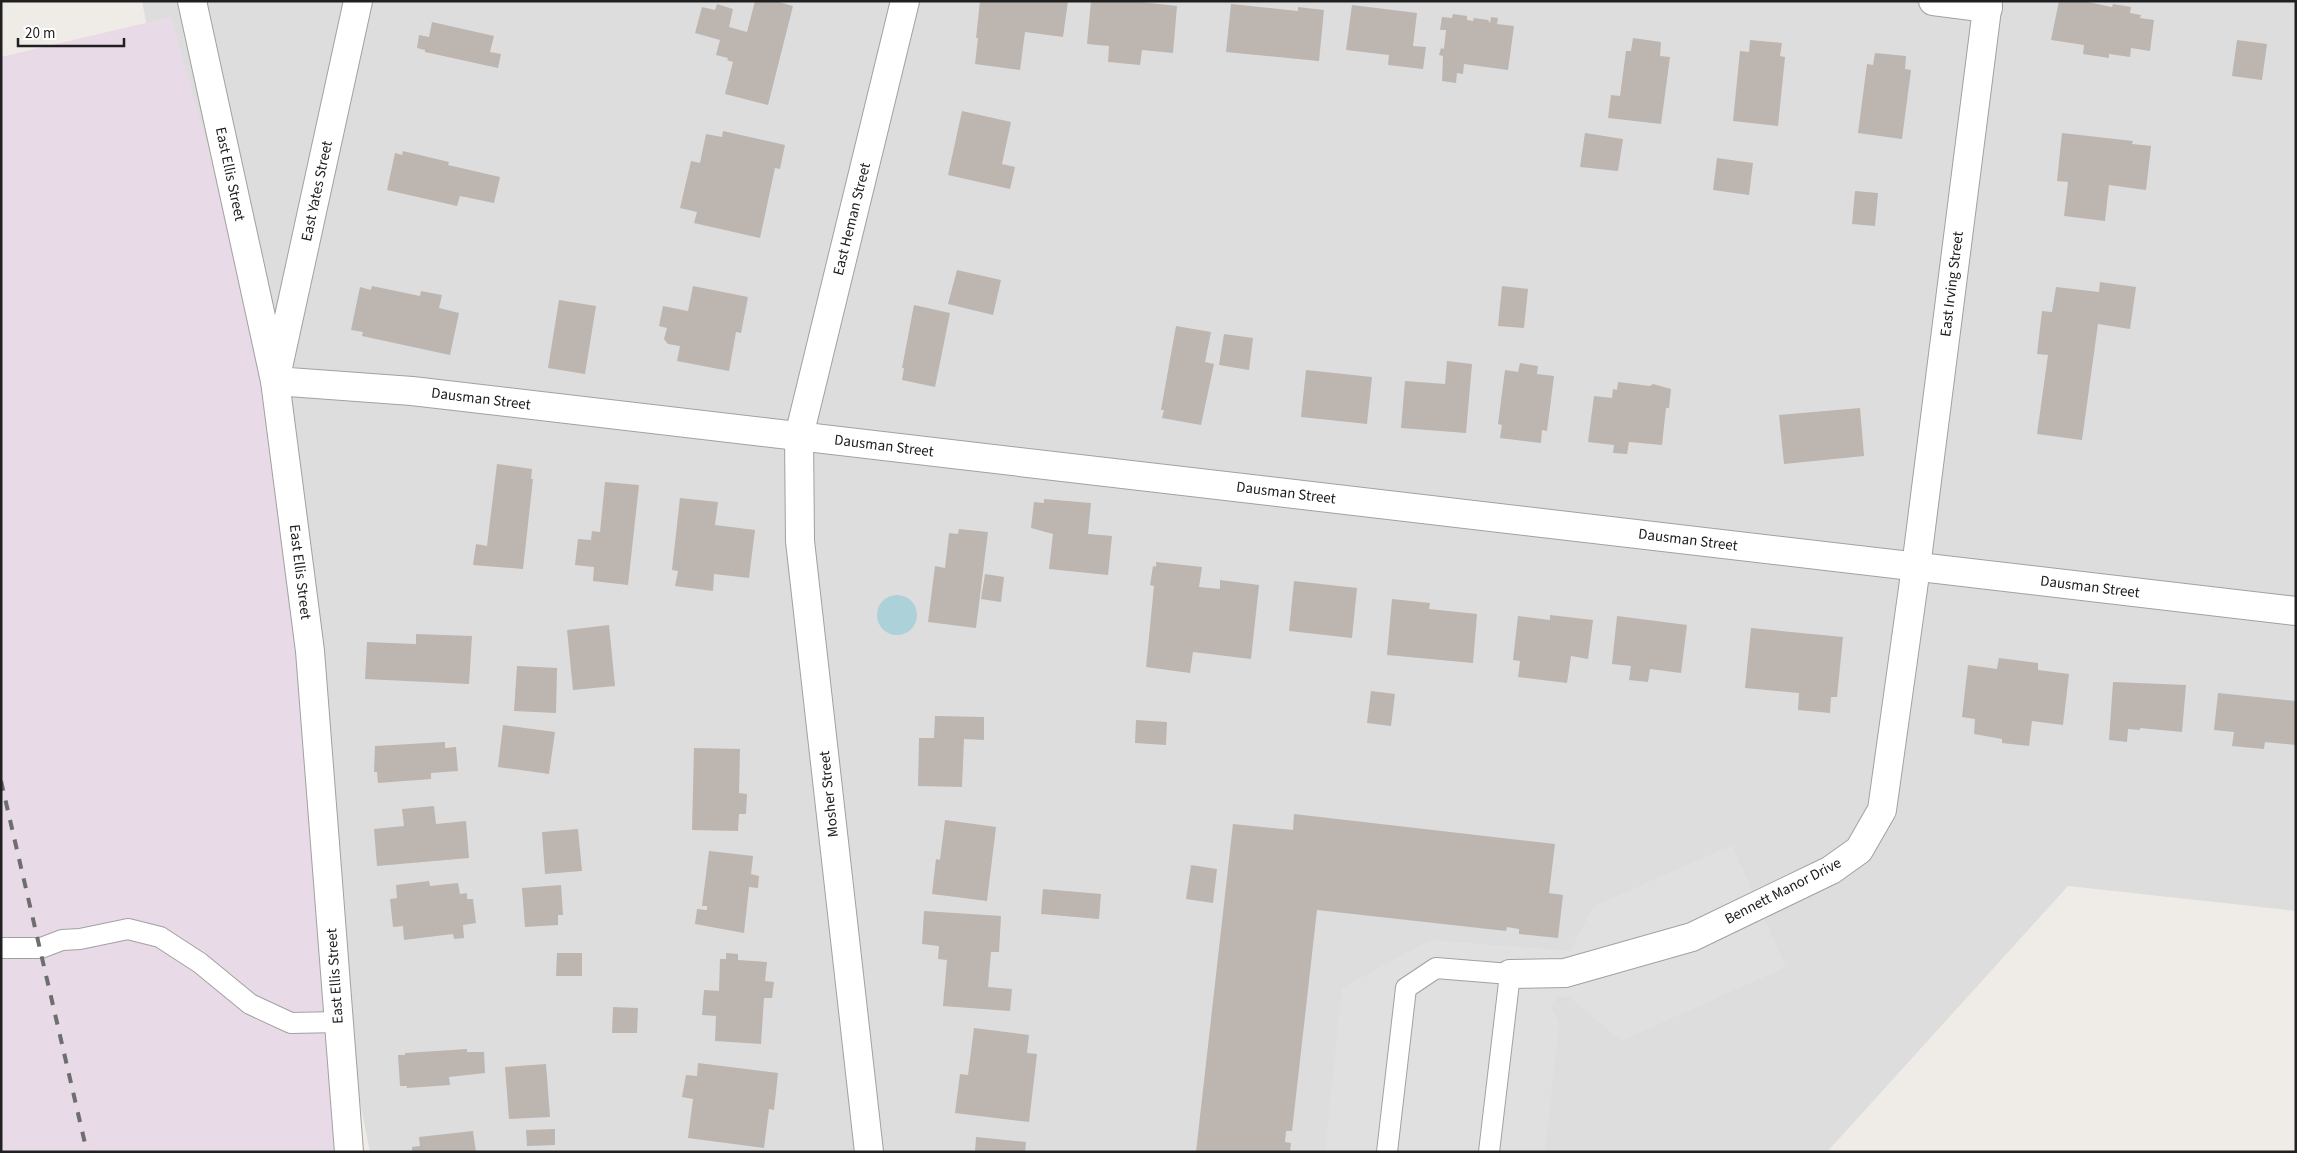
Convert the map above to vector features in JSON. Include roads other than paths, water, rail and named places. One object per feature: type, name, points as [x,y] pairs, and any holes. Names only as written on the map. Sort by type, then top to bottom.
[{"type":"street","name":"East Ellis Street","points":[[192,1],[275,381],[310,651],[349,1152]]},
{"type":"street","name":"East Yates Street","points":[[275,381],[358,1]]},
{"type":"street","name":"East Heman Street","points":[[799,436],[905,1]]},
{"type":"street","points":[[1933,1],[1988,4]]},
{"type":"street","name":"East Irving Street","points":[[1916,567],[1988,4]]},
{"type":"street","name":"Dausman Street","points":[[275,381],[412,391],[2296,611]]},
{"type":"street","name":"Mosher Street","points":[[799,436],[800,541],[869,1152]]},
{"type":"street","name":"Bennett Manor Drive","points":[[1510,974],[1565,973],[1692,937],[1831,870],[1859,850],[1882,810],[1916,567]]},
{"type":"lane","points":[[1,948],[41,948],[62,940],[80,939],[128,929],[160,936],[200,962],[250,1004],[291,1023],[338,1022]]},
{"type":"lane","points":[[1387,1152],[1406,988],[1436,968],[1510,974],[1489,1152]]},
{"type":"water","points":[[897,595],[911,601],[917,615],[911,629],[897,635],[883,629],[877,615],[883,601]]},
{"type":"railway","points":[[1,781],[87,1152]]}]
